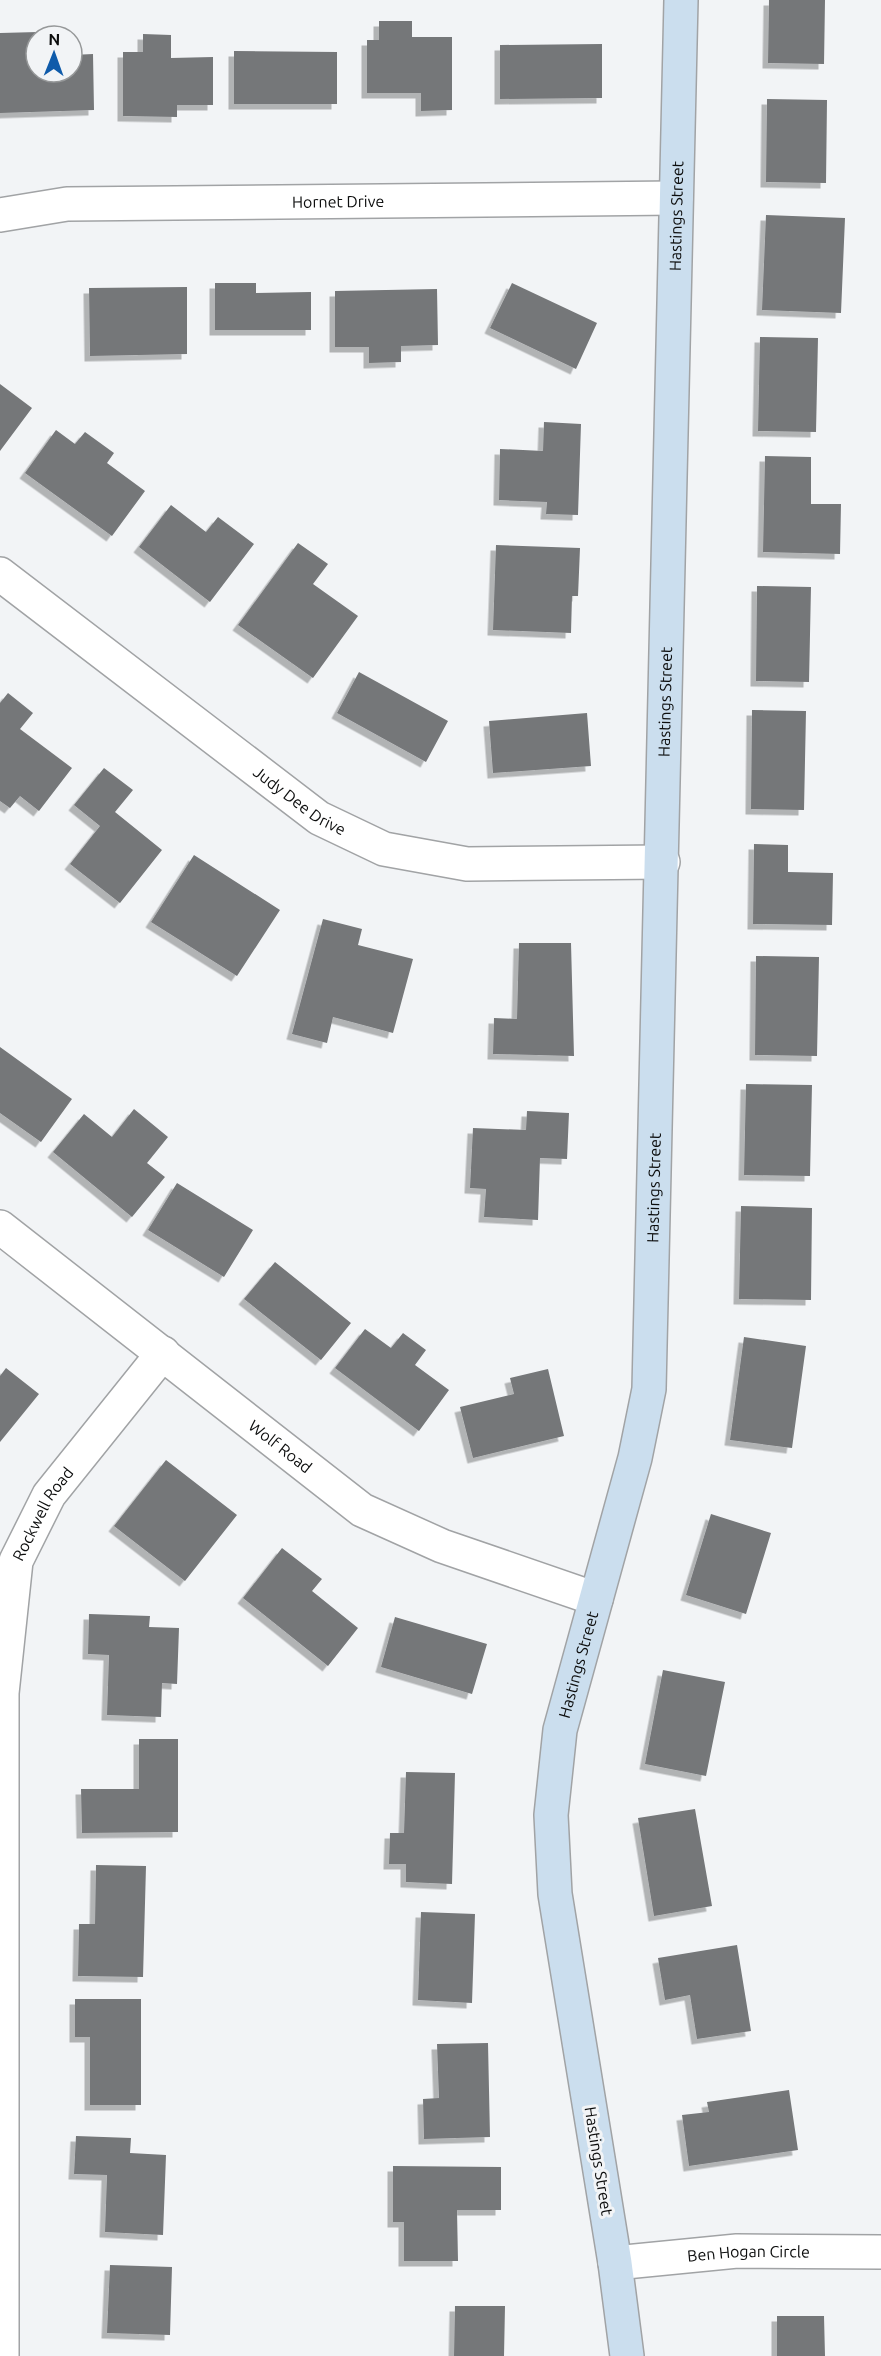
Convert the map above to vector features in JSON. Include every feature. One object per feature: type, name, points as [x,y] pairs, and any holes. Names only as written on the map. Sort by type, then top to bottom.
[{"type":"street","name":"Hastings Street","points":[[627,2356],[615,2263],[555,1894],[551,1815],[560,1730],[635,1458],[649,1389],[663,862],[681,0]]},
{"type":"street","name":"Hornet Drive","points":[[0,215],[67,204],[676,198]]},
{"type":"street","name":"Judy Dee Drive","points":[[0,574],[319,818],[384,849],[467,864],[663,862]]},
{"type":"street","name":"Wolf Road","points":[[0,1227],[362,1510],[442,1546],[596,1599]]},
{"type":"street","name":"Rockwell Road","points":[[2,2356],[2,1693],[16,1561],[49,1495],[163,1353]]},
{"type":"street","name":"Ben Hogan Circle","points":[[615,2263],[737,2251],[881,2252]]},
{"type":"building","points":[[769,0],[825,0],[824,64],[768,63]]},
{"type":"building","points":[[379,21],[412,21],[412,37],[452,37],[452,110],[421,111],[421,93],[367,93],[367,40],[379,40]]},
{"type":"building","points":[[24,32],[24,84],[84,84],[84,54],[93,54],[94,110],[0,113],[0,33]]},
{"type":"building","points":[[143,34],[171,35],[171,58],[213,57],[213,105],[177,105],[177,117],[123,116],[123,52],[143,52]]},
{"type":"building","points":[[602,44],[602,98],[500,99],[500,45]]},
{"type":"building","points":[[234,51],[337,52],[337,104],[234,104]]},
{"type":"building","points":[[767,99],[827,100],[826,183],[766,182]]},
{"type":"building","points":[[766,215],[845,218],[841,313],[762,310]]},
{"type":"building","points":[[215,283],[256,283],[256,293],[311,292],[311,330],[215,330]]},
{"type":"building","points":[[512,283],[597,323],[576,369],[490,328]]},
{"type":"building","points":[[187,287],[187,354],[90,356],[89,288]]},
{"type":"building","points":[[437,289],[438,345],[401,346],[401,362],[369,363],[369,347],[335,347],[335,291]]},
{"type":"building","points":[[760,337],[818,338],[816,432],[758,431]]},
{"type":"building","points":[[0,384],[32,408],[0,451]]},
{"type":"building","points":[[544,422],[581,424],[578,515],[546,514],[547,502],[499,500],[500,449],[543,451]]},
{"type":"building","points":[[56,430],[75,444],[85,432],[114,453],[107,463],[145,491],[112,536],[25,473]]},
{"type":"building","points":[[765,456],[811,457],[811,504],[841,504],[840,554],[763,552]]},
{"type":"building","points":[[171,505],[206,532],[218,517],[254,544],[210,602],[139,547]]},
{"type":"building","points":[[298,543],[328,564],[313,584],[358,616],[313,678],[238,625]]},
{"type":"building","points":[[496,545],[580,548],[578,596],[572,596],[571,633],[493,630]]},
{"type":"building","points":[[757,586],[811,587],[809,682],[756,681]]},
{"type":"building","points":[[359,672],[448,721],[426,762],[337,713]]},
{"type":"building","points":[[8,693],[33,713],[20,729],[72,768],[39,811],[20,796],[10,808],[0,801],[0,703]]},
{"type":"building","points":[[752,710],[806,711],[804,810],[751,809]]},
{"type":"building","points":[[587,713],[591,766],[493,773],[489,721]]},
{"type":"building","points":[[104,768],[133,790],[115,812],[162,850],[120,903],[70,864],[100,826],[74,805]]},
{"type":"building","points":[[754,844],[788,845],[788,872],[833,873],[832,925],[753,924]]},
{"type":"building","points":[[194,855],[280,910],[237,976],[151,922]]},
{"type":"building","points":[[323,919],[362,929],[358,945],[413,959],[393,1033],[333,1017],[327,1043],[292,1034]]},
{"type":"building","points":[[519,943],[571,943],[574,1056],[493,1054],[494,1018],[517,1019]]},
{"type":"building","points":[[756,956],[819,957],[817,1056],[755,1055]]},
{"type":"building","points":[[0,1047],[72,1099],[41,1142],[0,1113]]},
{"type":"building","points":[[746,1084],[812,1085],[810,1176],[744,1175]]},
{"type":"building","points":[[134,1109],[168,1137],[147,1163],[165,1177],[132,1217],[53,1152],[84,1114],[112,1137]]},
{"type":"building","points":[[527,1111],[569,1113],[567,1159],[540,1158],[538,1220],[484,1217],[486,1189],[470,1188],[473,1128],[526,1130]]},
{"type":"building","points":[[177,1183],[253,1230],[224,1277],[148,1230]]},
{"type":"building","points":[[741,1206],[812,1208],[811,1300],[739,1299]]},
{"type":"building","points":[[275,1262],[351,1323],[321,1360],[244,1299]]},
{"type":"building","points":[[365,1329],[391,1348],[403,1333],[426,1350],[415,1365],[449,1390],[419,1431],[335,1368]]},
{"type":"building","points":[[744,1337],[806,1346],[792,1448],[730,1440]]},
{"type":"building","points":[[6,1368],[39,1394],[0,1442],[0,1376]]},
{"type":"building","points":[[548,1369],[564,1436],[473,1458],[460,1407],[514,1394],[510,1378]]},
{"type":"building","points":[[166,1460],[237,1515],[185,1581],[114,1526]]},
{"type":"building","points":[[711,1514],[771,1533],[746,1614],[686,1595]]},
{"type":"building","points":[[282,1548],[322,1579],[312,1591],[358,1628],[328,1666],[243,1598]]},
{"type":"building","points":[[89,1614],[150,1616],[149,1627],[179,1628],[177,1684],[162,1683],[161,1717],[107,1715],[109,1655],[88,1654]]},
{"type":"building","points":[[395,1617],[487,1644],[472,1694],[381,1667]]},
{"type":"building","points":[[663,1670],[725,1682],[706,1776],[645,1764]]},
{"type":"building","points":[[139,1739],[178,1739],[178,1832],[82,1833],[81,1789],[139,1789]]},
{"type":"building","points":[[406,1772],[455,1773],[452,1884],[406,1882],[406,1864],[389,1864],[390,1833],[404,1833]]},
{"type":"building","points":[[695,1809],[712,1906],[654,1916],[638,1818]]},
{"type":"building","points":[[96,1865],[146,1866],[143,1977],[78,1976],[79,1924],[95,1924]]},
{"type":"building","points":[[421,1912],[475,1914],[472,2003],[418,2000]]},
{"type":"building","points":[[737,1945],[751,2031],[697,2039],[690,1995],[665,2000],[658,1958]]},
{"type":"building","points":[[75,1999],[141,1999],[141,2105],[90,2105],[90,2037],[75,2037]]},
{"type":"building","points":[[488,2043],[490,2137],[424,2139],[423,2099],[439,2098],[437,2044]]},
{"type":"building","points":[[789,2090],[798,2150],[689,2166],[682,2115],[709,2112],[707,2102]]},
{"type":"building","points":[[76,2136],[131,2138],[130,2153],[166,2155],[163,2235],[105,2232],[107,2175],[74,2174]]},
{"type":"building","points":[[393,2166],[501,2167],[501,2210],[457,2210],[458,2261],[404,2261],[404,2222],[393,2222]]},
{"type":"building","points":[[110,2265],[172,2267],[170,2335],[107,2333]]},
{"type":"building","points":[[455,2306],[505,2306],[504,2356],[454,2356]]},
{"type":"building","points":[[777,2316],[824,2316],[825,2356],[777,2356]]}]
